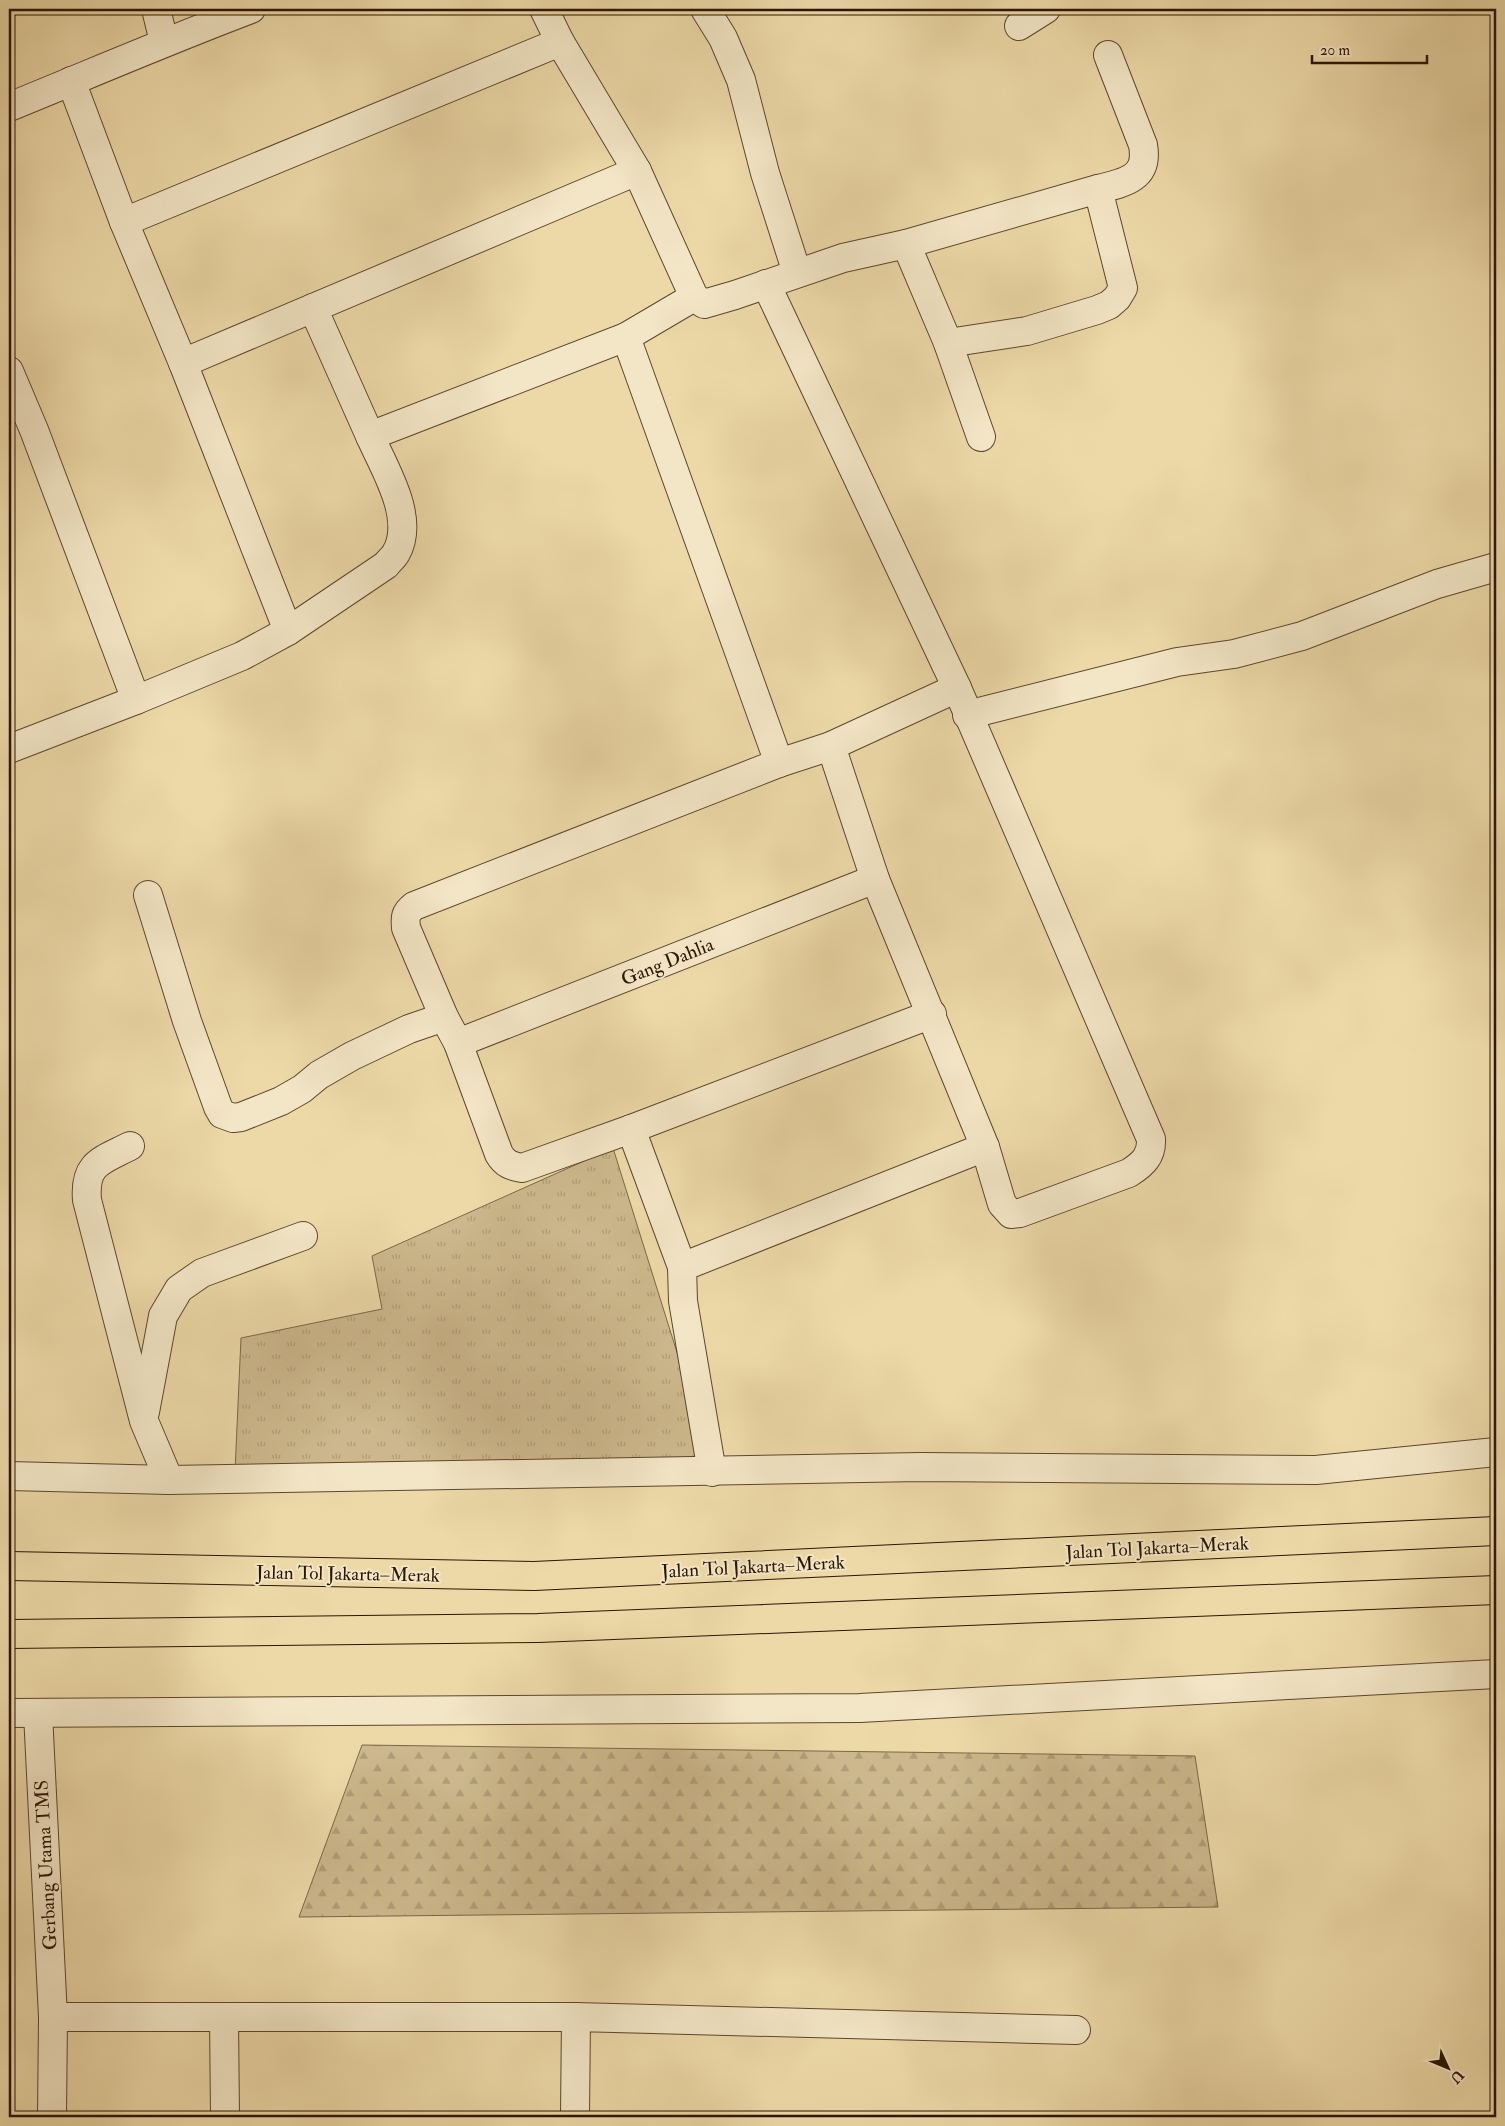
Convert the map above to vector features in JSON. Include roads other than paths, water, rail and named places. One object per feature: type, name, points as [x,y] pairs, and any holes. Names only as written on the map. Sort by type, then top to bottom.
[{"type":"highway","name":"Jalan Tol Jakarta–Merak","points":[[9,1566],[534,1576],[1496,1531]]},
{"type":"highway","points":[[9,1634],[538,1628],[1496,1590]]},
{"type":"street","points":[[156,9],[164,42]]},
{"type":"street","points":[[9,107],[143,53],[164,42],[251,9]]},
{"type":"street","points":[[544,9],[560,42],[637,171],[694,297],[704,304],[843,258],[906,244],[1134,177],[1142,169],[1145,157],[1108,55]]},
{"type":"street","points":[[705,9],[723,38],[741,80],[765,173],[796,273]]},
{"type":"street","points":[[1020,26],[1046,9]]},
{"type":"street","points":[[124,222],[560,42]]},
{"type":"street","points":[[71,81],[124,222],[184,363],[288,631]]},
{"type":"street","points":[[184,363],[637,171]]},
{"type":"street","points":[[948,343],[1027,331],[1097,310],[1109,305],[1117,298],[1123,288],[1098,189]]},
{"type":"street","points":[[906,244],[948,343],[981,437]]},
{"type":"street","points":[[766,284],[956,688],[1151,1139],[1152,1149],[1140,1166],[1129,1173],[1020,1213],[1011,1214],[1002,1204],[985,1147],[875,879],[831,746]]},
{"type":"street","points":[[370,436],[626,337],[694,297]]},
{"type":"street","points":[[9,749],[136,700],[242,656],[288,631],[376,573],[396,553],[403,532],[402,510],[313,308]]},
{"type":"street","points":[[626,337],[779,763]]},
{"type":"street","points":[[9,371],[34,430],[136,700]]},
{"type":"street","points":[[967,715],[1176,662],[1234,654],[1302,636],[1438,584],[1496,567]]},
{"type":"street","points":[[932,1014],[631,1129],[522,1168],[510,1166],[503,1161],[499,1154],[458,1043],[444,1017],[406,928],[405,916],[414,906],[779,763],[831,746],[956,688]]},
{"type":"street","name":"Gang Dahlia","points":[[458,1043],[875,879]]},
{"type":"street","points":[[148,895],[188,1021],[215,1098],[222,1114],[227,1117],[241,1117],[281,1101],[302,1089],[319,1075],[352,1056],[409,1029],[444,1017]]},
{"type":"street","points":[[631,1129],[682,1266],[683,1301],[712,1472]]},
{"type":"street","points":[[130,1146],[98,1162],[90,1171],[86,1183],[88,1200],[144,1421],[169,1480]]},
{"type":"street","points":[[682,1266],[985,1147]]},
{"type":"street","points":[[144,1421],[163,1316],[179,1290],[202,1273],[303,1236]]},
{"type":"street","points":[[9,1476],[169,1480],[921,1467],[1316,1470],[1496,1452]]},
{"type":"street","points":[[9,1713],[860,1708],[1496,1674]]},
{"type":"street","name":"Gerbang Utama TMS","points":[[38,1713],[53,2016],[52,2117]]},
{"type":"street","points":[[53,2016],[576,2018],[1076,2030]]},
{"type":"street","points":[[224,2018],[225,2117]]},
{"type":"street","points":[[575,2117],[576,2018]]}]
